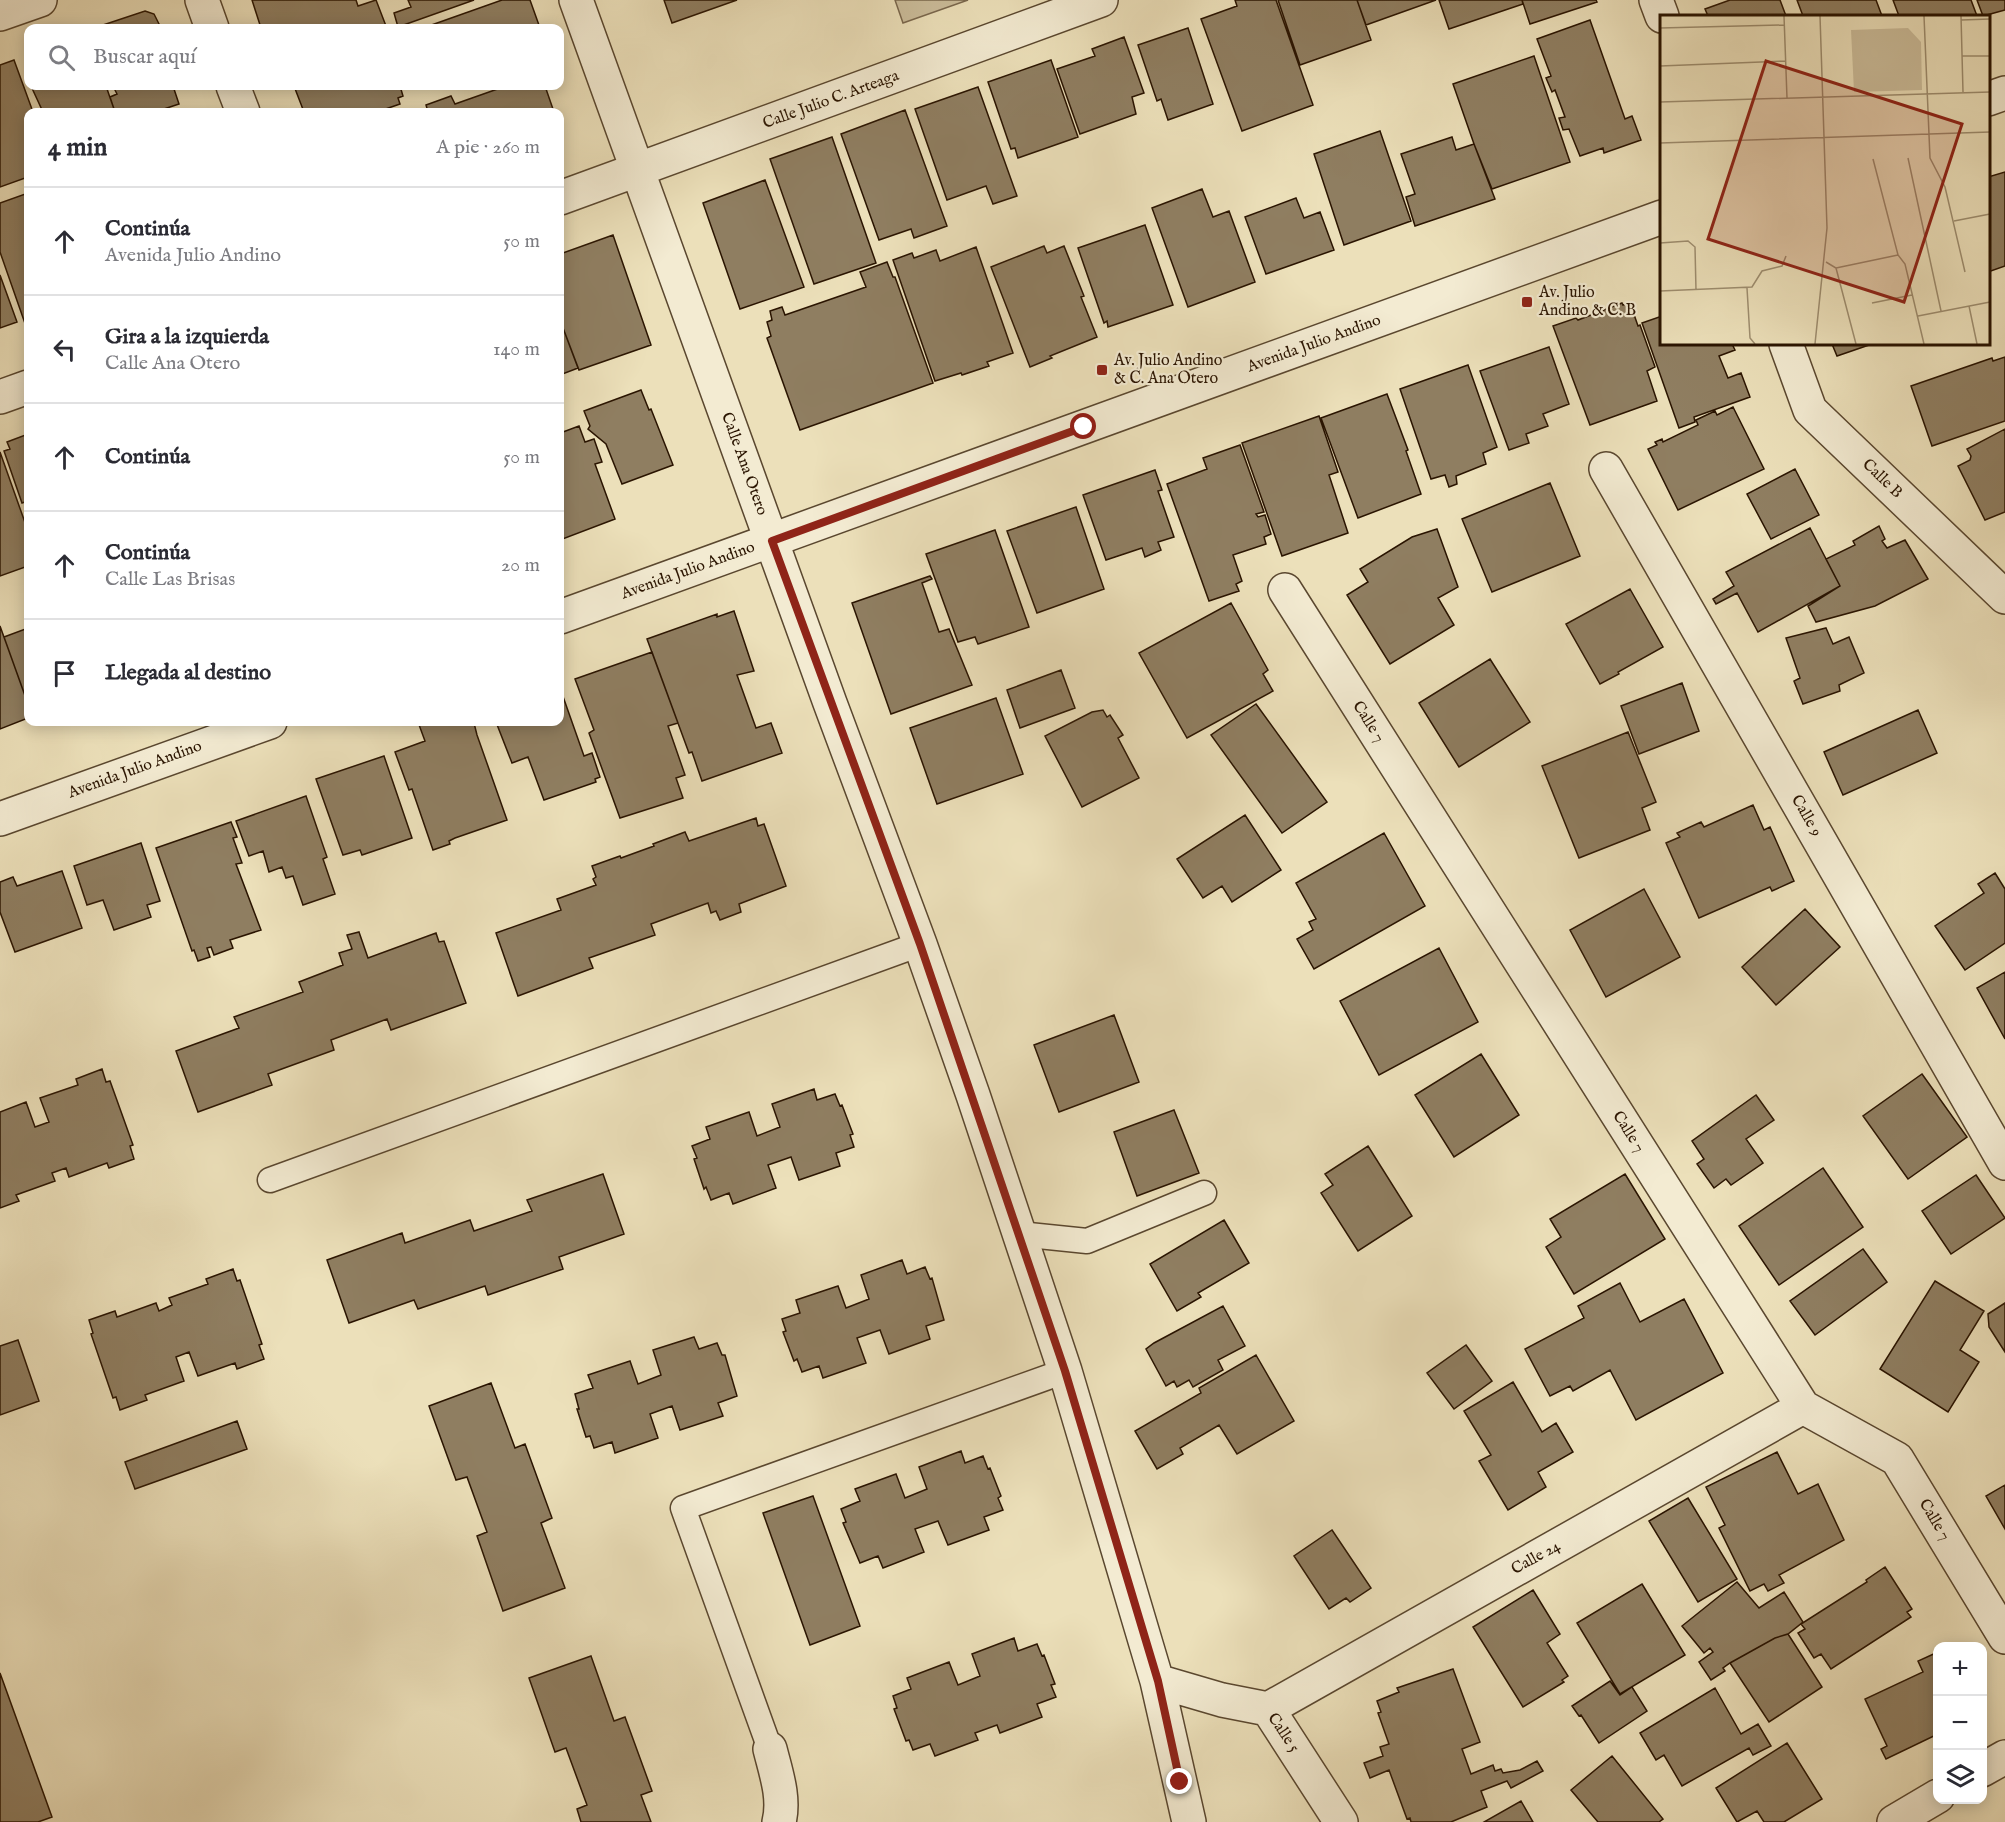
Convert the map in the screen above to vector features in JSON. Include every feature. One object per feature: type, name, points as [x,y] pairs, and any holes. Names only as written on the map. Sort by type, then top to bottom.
[{"type":"street","points":[[0,14],[40,0]]},
{"type":"street","points":[[202,0],[211,24]]},
{"type":"street","name":"Calle Ana Otero","points":[[576,0],[920,944],[1065,1371],[1158,1681],[1189,1822]]},
{"type":"street","name":"Calle Julio C. Arteaga","points":[[564,197],[1101,0]]},
{"type":"street","points":[[1656,0],[1662,15]]},
{"type":"street","points":[[235,90],[241,108]]},
{"type":"street","points":[[1990,99],[2005,93]]},
{"type":"street","name":"Avenida Julio Andino","points":[[564,616],[1660,218]]},
{"type":"street","name":"Calle B","points":[[1786,345],[1810,410],[2005,597]]},
{"type":"street","points":[[0,397],[24,388]]},
{"type":"street","name":"Calle 9","points":[[1606,469],[2005,1163]]},
{"type":"street","name":"Calle 7","points":[[1285,590],[1803,1407],[1898,1459],[2005,1638]]},
{"type":"street","name":"Avenida Julio Andino","points":[[0,819],[259,726]]},
{"type":"street","name":"Calle 24","points":[[1268,1709],[1803,1407]]},
{"type":"street","name":"Calle 5","points":[[1158,1681],[1222,1700],[1268,1709],[1341,1822]]},
{"type":"street","points":[[771,1749],[782,1799],[779,1822]]},
{"type":"street","points":[[1987,1768],[2005,1757]]},
{"type":"street","points":[[1894,1822],[1933,1799]]},
{"type":"lane","points":[[270,1180],[920,944]]},
{"type":"lane","points":[[1018,1234],[1087,1240],[1204,1193]]},
{"type":"lane","points":[[771,1749],[683,1508],[1065,1371]]},
{"type":"shaded area","points":[[895,0],[968,0],[903,23]]},
{"type":"building","points":[[252,0],[356,0],[358,6],[376,0],[385,24],[260,24]]},
{"type":"building","points":[[408,0],[474,0],[406,24],[397,24],[394,13],[411,7]]},
{"type":"building","points":[[502,0],[530,0],[539,24],[434,24]]},
{"type":"building","points":[[664,0],[737,0],[672,23]]},
{"type":"building","points":[[1235,0],[1276,0],[1313,105],[1242,131],[1201,19],[1237,6]]},
{"type":"building","points":[[1278,0],[1357,0],[1371,40],[1300,65]]},
{"type":"building","points":[[1357,0],[1436,0],[1366,25]]},
{"type":"building","points":[[1439,0],[1522,0],[1523,4],[1449,29]]},
{"type":"building","points":[[1522,0],[1596,0],[1597,2],[1530,24]]},
{"type":"building","points":[[1730,0],[1780,0],[1786,15],[1708,15],[1705,9]]},
{"type":"building","points":[[1797,0],[1876,0],[1882,15],[1803,15]]},
{"type":"building","points":[[1893,0],[1971,0],[1977,15],[1899,15]]},
{"type":"building","points":[[1977,0],[2005,0],[2005,10],[1983,15]]},
{"type":"building","points":[[145,11],[154,14],[159,24],[106,24]]},
{"type":"building","points":[[1590,20],[1625,119],[1632,116],[1641,140],[1604,153],[1603,148],[1580,156],[1569,129],[1563,130],[1559,118],[1565,117],[1555,90],[1552,92],[1546,78],[1551,76],[1537,39]]},
{"type":"building","points":[[1188,28],[1213,104],[1168,120],[1161,99],[1157,101],[1138,45]]},
{"type":"building","points":[[1124,37],[1144,93],[1132,97],[1136,114],[1080,134],[1057,69],[1095,56],[1092,49]]},
{"type":"building","points":[[1534,56],[1570,162],[1492,189],[1453,84]]},
{"type":"building","points":[[14,60],[32,108],[24,108],[24,178],[0,187],[0,65]]},
{"type":"building","points":[[1051,60],[1078,137],[1018,158],[1015,148],[1011,149],[988,82]]},
{"type":"building","points":[[978,87],[1017,196],[993,204],[986,186],[947,200],[915,109]]},
{"type":"building","points":[[33,90],[107,90],[114,108],[41,108]]},
{"type":"building","points":[[115,90],[174,90],[179,104],[167,108],[114,108],[110,97],[117,94]]},
{"type":"building","points":[[296,90],[401,90],[403,96],[398,98],[400,104],[388,108],[302,108]]},
{"type":"building","points":[[495,90],[546,90],[553,108],[427,108],[426,105],[451,96],[455,104]]},
{"type":"building","points":[[905,110],[947,226],[914,238],[911,229],[879,240],[841,134]]},
{"type":"building","points":[[1380,131],[1411,221],[1344,245],[1314,154]]},
{"type":"building","points":[[832,137],[876,263],[814,284],[770,159]]},
{"type":"building","points":[[1452,137],[1456,150],[1474,144],[1495,199],[1415,226],[1406,197],[1415,194],[1401,154]]},
{"type":"building","points":[[2005,172],[2005,266],[1990,271],[1990,176]]},
{"type":"building","points":[[765,180],[804,287],[740,309],[703,203]]},
{"type":"building","points":[[1202,189],[1213,217],[1229,211],[1255,282],[1188,307],[1152,208]]},
{"type":"building","points":[[24,194],[24,321],[0,252],[0,203]]},
{"type":"building","points":[[1296,198],[1304,218],[1320,212],[1334,250],[1266,274],[1245,217]]},
{"type":"building","points":[[1145,225],[1173,305],[1108,327],[1107,321],[1104,323],[1078,248]]},
{"type":"building","points":[[613,235],[651,345],[579,370],[564,331],[564,253]]},
{"type":"building","points":[[1044,246],[1047,253],[1064,246],[1097,337],[1050,356],[1052,358],[1030,367],[991,267]]},
{"type":"building","points":[[976,247],[1013,353],[987,362],[989,366],[935,381],[893,260],[912,253],[914,258],[936,250],[940,261]]},
{"type":"building","points":[[887,262],[895,277],[933,383],[800,430],[767,338],[771,336],[767,322],[772,320],[770,311],[782,307],[785,315],[866,287],[860,272]]},
{"type":"building","points":[[0,275],[17,322],[0,328]]},
{"type":"building","points":[[1622,303],[1623,305],[1630,303],[1655,367],[1647,371],[1657,401],[1590,425],[1553,326],[1576,318],[1578,320]]},
{"type":"building","points":[[1660,317],[1660,345],[1732,345],[1735,350],[1719,356],[1728,378],[1741,373],[1750,397],[1694,417],[1695,422],[1679,428],[1642,323]]},
{"type":"building","points":[[564,331],[578,368],[564,373]]},
{"type":"building","points":[[1832,345],[1869,345],[1837,356]]},
{"type":"building","points":[[1549,347],[1569,404],[1543,414],[1548,426],[1526,434],[1529,443],[1509,450],[1480,371]]},
{"type":"building","points":[[2005,357],[2005,421],[1932,446],[1911,386],[1992,358],[1993,361]]},
{"type":"building","points":[[1468,365],[1497,447],[1483,453],[1486,464],[1456,476],[1457,484],[1449,487],[1445,475],[1431,479],[1400,389]]},
{"type":"building","points":[[641,390],[673,465],[622,484],[606,444],[588,429],[590,426],[584,411]]},
{"type":"building","points":[[1387,394],[1408,450],[1406,451],[1421,494],[1358,518],[1321,418]]},
{"type":"building","points":[[1733,407],[1764,469],[1678,510],[1648,449],[1657,445],[1655,442],[1662,439],[1663,442],[1698,425],[1696,420],[1715,411],[1717,415]]},
{"type":"building","points":[[1319,416],[1338,472],[1329,475],[1348,533],[1282,556],[1242,443]]},
{"type":"building","points":[[579,426],[585,442],[594,439],[602,462],[595,464],[615,519],[564,538],[564,432]]},
{"type":"building","points":[[2005,429],[2005,512],[1985,520],[1958,466],[1970,460],[1971,456],[1967,449]]},
{"type":"building","points":[[24,436],[24,502],[22,503],[4,451],[10,449],[7,442]]},
{"type":"building","points":[[1240,445],[1264,512],[1256,514],[1258,517],[1265,515],[1271,534],[1264,537],[1266,544],[1233,555],[1242,581],[1236,584],[1239,591],[1209,601],[1167,484],[1207,469],[1203,458]]},
{"type":"building","points":[[0,452],[24,520],[24,567],[0,576]]},
{"type":"building","points":[[1795,469],[1819,515],[1771,539],[1747,494]]},
{"type":"building","points":[[1155,470],[1162,490],[1158,491],[1174,537],[1158,542],[1161,550],[1145,557],[1142,548],[1106,560],[1083,495]]},
{"type":"building","points":[[1550,483],[1580,556],[1492,592],[1462,519]]},
{"type":"building","points":[[1076,507],[1104,589],[1037,613],[1007,531]]},
{"type":"building","points":[[1879,526],[1885,539],[1882,541],[1887,548],[1905,540],[1928,579],[1875,606],[1816,622],[1808,606],[1840,586],[1826,559],[1855,545],[1853,541]]},
{"type":"building","points":[[1810,528],[1840,586],[1758,632],[1737,593],[1716,604],[1713,599],[1734,586],[1726,572]]},
{"type":"building","points":[[1437,529],[1458,587],[1438,598],[1454,625],[1390,664],[1347,595],[1368,582],[1360,569],[1412,537]]},
{"type":"building","points":[[995,530],[1029,627],[978,644],[975,637],[958,642],[926,554]]},
{"type":"building","points":[[930,576],[932,579],[922,583],[939,632],[949,629],[972,685],[891,714],[852,603]]},
{"type":"building","points":[[1630,589],[1663,647],[1600,684],[1566,624]]},
{"type":"building","points":[[1231,603],[1268,670],[1263,674],[1273,691],[1187,738],[1139,653]]},
{"type":"building","points":[[734,611],[754,671],[737,675],[756,728],[771,723],[782,753],[702,781],[692,752],[689,753],[647,639],[717,614],[717,617]]},
{"type":"building","points":[[0,626],[24,693],[24,720],[0,729]]},
{"type":"building","points":[[1826,628],[1833,644],[1849,637],[1864,673],[1839,685],[1840,691],[1803,704],[1794,681],[1800,678],[1786,638]]},
{"type":"building","points":[[24,630],[24,693],[4,637]]},
{"type":"building","points":[[652,652],[678,723],[668,726],[685,775],[676,778],[683,798],[620,818],[589,733],[594,730],[575,679]]},
{"type":"building","points":[[1490,659],[1530,722],[1459,767],[1419,703]]},
{"type":"building","points":[[1061,670],[1075,708],[1020,728],[1007,690]]},
{"type":"building","points":[[1682,683],[1699,731],[1639,754],[1621,706]]},
{"type":"building","points":[[996,698],[1023,774],[937,804],[910,728]]},
{"type":"building","points":[[564,699],[584,756],[592,753],[600,777],[595,779],[596,782],[544,800],[528,757],[512,763],[498,726],[564,726]]},
{"type":"building","points":[[1256,704],[1327,802],[1282,833],[1211,735]]},
{"type":"building","points":[[1103,710],[1107,717],[1110,715],[1123,735],[1118,738],[1139,778],[1082,807],[1045,736],[1092,712]]},
{"type":"building","points":[[1918,710],[1937,753],[1843,795],[1824,752]]},
{"type":"building","points":[[419,726],[475,726],[507,820],[455,838],[449,841],[450,844],[433,850],[412,789],[409,790],[395,752],[425,741]]},
{"type":"building","points":[[1628,732],[1656,802],[1642,808],[1650,830],[1579,858],[1542,766]]},
{"type":"building","points":[[384,756],[412,838],[362,855],[360,850],[343,855],[316,779]]},
{"type":"building","points":[[306,796],[327,857],[323,859],[335,894],[303,905],[293,876],[286,878],[282,867],[269,872],[263,851],[249,856],[236,821]]},
{"type":"building","points":[[1753,805],[1764,830],[1770,827],[1794,881],[1772,891],[1770,887],[1699,918],[1666,843],[1680,837],[1677,833],[1701,822],[1704,827]]},
{"type":"building","points":[[1245,815],[1281,870],[1232,902],[1222,886],[1203,898],[1177,859]]},
{"type":"building","points":[[756,818],[758,826],[764,824],[786,886],[739,904],[741,912],[720,920],[716,911],[711,913],[708,903],[651,924],[655,935],[589,958],[593,968],[518,996],[496,933],[561,910],[557,899],[596,885],[592,866],[654,846],[653,844],[685,832],[689,841]]},
{"type":"building","points":[[231,822],[237,837],[233,838],[242,863],[236,864],[261,930],[230,940],[233,948],[214,955],[211,947],[207,948],[210,957],[198,961],[194,950],[192,951],[156,848]]},
{"type":"building","points":[[1384,833],[1425,906],[1314,969],[1297,939],[1313,930],[1309,922],[1316,919],[1296,883]]},
{"type":"building","points":[[141,843],[160,901],[147,905],[151,917],[114,930],[103,900],[87,905],[74,866]]},
{"type":"building","points":[[62,871],[82,928],[15,952],[0,912],[0,882],[13,877],[17,886]]},
{"type":"building","points":[[1995,873],[2005,889],[2005,943],[1965,970],[1935,926],[1984,893],[1978,884]]},
{"type":"building","points":[[1644,889],[1680,957],[1606,997],[1570,930]]},
{"type":"building","points":[[1805,909],[1840,947],[1776,1005],[1742,967]]},
{"type":"building","points":[[359,932],[368,958],[436,933],[439,942],[444,941],[466,1003],[391,1030],[387,1019],[331,1040],[334,1050],[268,1074],[272,1085],[198,1112],[176,1051],[239,1028],[234,1017],[303,992],[299,982],[343,965],[339,953],[352,949],[347,935]]},
{"type":"building","points":[[1439,948],[1478,1022],[1379,1075],[1340,1001]]},
{"type":"building","points":[[2005,972],[2005,1039],[1977,988]]},
{"type":"building","points":[[1114,1015],[1139,1082],[1059,1112],[1034,1045]]},
{"type":"building","points":[[1481,1054],[1519,1115],[1454,1157],[1415,1095]]},
{"type":"building","points":[[102,1069],[106,1082],[110,1081],[133,1145],[130,1146],[134,1159],[109,1168],[107,1163],[69,1177],[66,1168],[52,1173],[55,1181],[16,1195],[19,1201],[0,1208],[0,1112],[26,1102],[35,1127],[49,1122],[40,1098],[78,1085],[76,1079]]},
{"type":"building","points":[[1922,1074],[1967,1137],[1908,1179],[1863,1116]]},
{"type":"building","points":[[814,1089],[817,1100],[835,1094],[840,1106],[842,1105],[853,1134],[850,1135],[854,1147],[836,1153],[840,1166],[799,1180],[791,1157],[768,1165],[776,1188],[733,1204],[729,1193],[711,1200],[706,1187],[704,1189],[692,1146],[710,1139],[706,1127],[749,1112],[757,1136],[780,1127],[772,1104]]},
{"type":"building","points":[[1756,1095],[1774,1120],[1746,1139],[1763,1163],[1731,1185],[1726,1179],[1714,1188],[1697,1164],[1704,1159],[1692,1141]]},
{"type":"building","points":[[1174,1110],[1199,1173],[1137,1196],[1114,1132]]},
{"type":"building","points":[[1368,1146],[1412,1216],[1358,1251],[1321,1193],[1333,1185],[1325,1174]]},
{"type":"building","points":[[1823,1168],[1863,1227],[1779,1285],[1739,1226]]},
{"type":"building","points":[[603,1174],[624,1234],[559,1257],[563,1269],[488,1295],[485,1286],[418,1309],[414,1300],[349,1323],[327,1260],[402,1233],[405,1243],[470,1220],[474,1231],[532,1211],[527,1200]]},
{"type":"building","points":[[1625,1174],[1665,1239],[1574,1294],[1546,1247],[1561,1237],[1550,1219]]},
{"type":"building","points":[[1976,1175],[2005,1218],[1951,1254],[1922,1211]]},
{"type":"building","points":[[1224,1220],[1249,1263],[1198,1293],[1201,1297],[1177,1311],[1150,1264]]},
{"type":"building","points":[[1863,1249],[1887,1282],[1815,1335],[1790,1301]]},
{"type":"building","points":[[902,1260],[907,1274],[925,1267],[930,1279],[932,1278],[944,1320],[926,1326],[930,1339],[889,1354],[880,1330],[857,1338],[866,1363],[823,1378],[819,1366],[802,1372],[797,1359],[794,1361],[783,1332],[786,1331],[782,1319],[800,1313],[796,1300],[838,1286],[846,1308],[869,1299],[861,1275]]},
{"type":"building","points":[[233,1269],[237,1281],[240,1280],[262,1344],[259,1345],[264,1359],[237,1369],[235,1363],[198,1376],[189,1352],[176,1357],[184,1381],[145,1395],[147,1400],[120,1410],[116,1397],[113,1398],[91,1334],[93,1333],[89,1320],[115,1311],[117,1317],[156,1303],[159,1311],[172,1305],[169,1298],[208,1284],[206,1279]]},
{"type":"building","points":[[1935,1281],[1984,1311],[1960,1350],[1979,1362],[1948,1412],[1880,1369]]},
{"type":"building","points":[[1620,1283],[1640,1322],[1684,1299],[1723,1373],[1636,1420],[1610,1370],[1573,1391],[1570,1386],[1550,1396],[1525,1349],[1584,1318],[1578,1306]]},
{"type":"building","points":[[2005,1303],[2005,1352],[1989,1327],[1988,1314]]},
{"type":"building","points":[[1223,1306],[1245,1346],[1218,1360],[1223,1370],[1193,1387],[1189,1380],[1177,1387],[1174,1381],[1166,1386],[1146,1349]]},
{"type":"building","points":[[694,1337],[699,1349],[717,1343],[722,1355],[725,1355],[737,1396],[718,1403],[723,1416],[680,1430],[672,1406],[650,1414],[658,1438],[615,1453],[612,1442],[594,1448],[590,1436],[586,1437],[575,1394],[593,1388],[588,1375],[630,1361],[638,1384],[661,1375],[653,1350]]},
{"type":"building","points":[[18,1340],[39,1401],[0,1415],[0,1346]]},
{"type":"building","points":[[1466,1345],[1492,1381],[1454,1409],[1427,1373]]},
{"type":"building","points":[[1256,1355],[1294,1421],[1237,1454],[1219,1425],[1180,1448],[1183,1454],[1157,1469],[1135,1431],[1201,1393],[1199,1388]]},
{"type":"building","points":[[1513,1382],[1542,1432],[1556,1423],[1573,1452],[1538,1472],[1546,1487],[1508,1510],[1479,1461],[1491,1455],[1464,1411]]},
{"type":"building","points":[[491,1383],[515,1448],[525,1444],[552,1518],[541,1523],[565,1588],[503,1611],[477,1536],[487,1532],[467,1477],[456,1480],[429,1406]]},
{"type":"building","points":[[237,1421],[247,1449],[135,1489],[125,1462]]},
{"type":"building","points":[[961,1451],[965,1463],[983,1456],[1001,1496],[998,1498],[1003,1510],[984,1517],[989,1530],[948,1545],[938,1521],[915,1529],[924,1552],[883,1568],[878,1556],[860,1563],[843,1523],[846,1522],[841,1509],[860,1501],[855,1489],[896,1474],[905,1498],[927,1489],[919,1467]]},
{"type":"building","points":[[1777,1452],[1798,1494],[1818,1484],[1844,1540],[1779,1575],[1784,1583],[1768,1591],[1764,1584],[1750,1591],[1719,1528],[1725,1525],[1706,1487]]},
{"type":"building","points":[[2005,1485],[2005,1529],[1986,1496]]},
{"type":"building","points":[[813,1496],[860,1626],[810,1645],[763,1513]]},
{"type":"building","points":[[1688,1498],[1737,1579],[1698,1602],[1649,1521]]},
{"type":"building","points":[[1332,1530],[1371,1588],[1350,1602],[1346,1598],[1329,1609],[1294,1556]]},
{"type":"building","points":[[1885,1567],[1912,1609],[1907,1612],[1911,1617],[1831,1669],[1821,1654],[1814,1658],[1798,1633],[1805,1629],[1801,1624],[1867,1582],[1866,1580]]},
{"type":"building","points":[[1737,1582],[1759,1608],[1784,1592],[1803,1622],[1788,1634],[1775,1638],[1730,1663],[1723,1668],[1725,1671],[1711,1680],[1699,1662],[1713,1652],[1710,1648],[1704,1653],[1682,1626]]},
{"type":"building","points":[[1642,1584],[1685,1655],[1620,1694],[1577,1623]]},
{"type":"building","points":[[1533,1590],[1560,1634],[1547,1643],[1568,1676],[1562,1680],[1564,1682],[1523,1707],[1473,1627]]},
{"type":"building","points":[[1788,1634],[1822,1687],[1769,1722],[1730,1663],[1775,1638]]},
{"type":"building","points":[[1014,1638],[1018,1651],[1037,1644],[1042,1656],[1044,1655],[1055,1684],[1051,1685],[1056,1697],[1037,1704],[1042,1717],[1000,1733],[997,1725],[975,1733],[978,1740],[935,1756],[930,1744],[913,1750],[909,1740],[906,1741],[894,1709],[897,1708],[893,1696],[911,1689],[907,1678],[949,1662],[958,1685],[980,1676],[972,1654]]},
{"type":"building","points":[[1933,1654],[1933,1736],[1886,1759],[1881,1749],[1887,1746],[1865,1699],[1923,1672],[1918,1661]]},
{"type":"building","points":[[591,1656],[614,1721],[625,1717],[652,1791],[641,1795],[651,1822],[581,1822],[577,1809],[587,1805],[566,1748],[555,1752],[529,1678]]},
{"type":"building","points":[[1453,1669],[1480,1742],[1462,1749],[1471,1774],[1493,1765],[1495,1771],[1501,1769],[1503,1773],[1520,1770],[1537,1761],[1543,1771],[1511,1788],[1507,1781],[1481,1791],[1487,1807],[1451,1822],[1411,1822],[1410,1818],[1407,1819],[1389,1770],[1370,1778],[1364,1763],[1383,1756],[1380,1747],[1389,1744],[1378,1713],[1381,1712],[1377,1701],[1399,1692],[1397,1688]]},
{"type":"building","points":[[0,1673],[52,1817],[38,1822],[0,1822]]},
{"type":"building","points":[[1610,1681],[1620,1695],[1632,1687],[1647,1711],[1599,1743],[1581,1715],[1579,1716],[1572,1706]]},
{"type":"building","points":[[1715,1688],[1741,1734],[1758,1724],[1771,1746],[1753,1755],[1749,1748],[1682,1786],[1664,1755],[1656,1760],[1640,1733]]},
{"type":"building","points":[[1787,1743],[1822,1799],[1784,1822],[1764,1822],[1757,1811],[1737,1822],[1716,1788]]},
{"type":"building","points":[[1612,1756],[1663,1819],[1659,1822],[1598,1822],[1571,1790]]},
{"type":"building","points":[[1521,1801],[1533,1822],[1484,1822]]},
{"type":"place","name":"Av. Julio Andino & C. B","points":[[1527,302]]},
{"type":"place","name":"Av. Julio Andino & C. Ana Otero","points":[[1102,370]]},
{"type":"route","points":[[1084,427],[772,541],[920,944],[1065,1371],[1158,1681],[1180,1782]]}]
